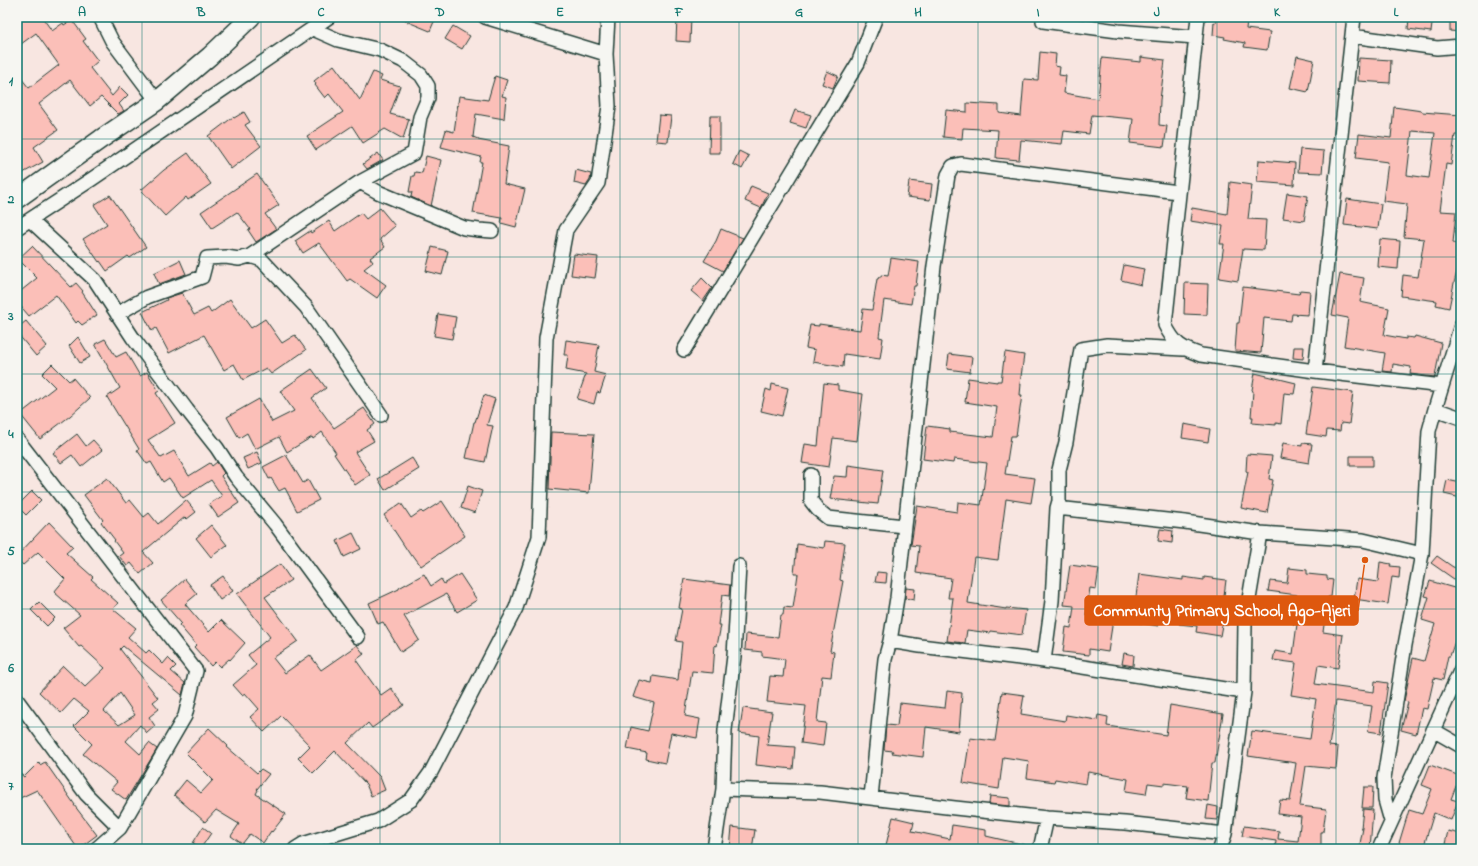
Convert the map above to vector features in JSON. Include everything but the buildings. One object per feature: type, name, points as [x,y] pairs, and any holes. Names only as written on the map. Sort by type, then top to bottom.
[{"type":"main road","points":[[17,199],[157,101],[210,56],[251,17]]},
{"type":"street","points":[[100,17],[112,41],[157,101]]},
{"type":"street","points":[[17,228],[329,17]]},
{"type":"street","points":[[485,17],[606,54]]},
{"type":"street","points":[[295,849],[303,844],[378,821],[411,800],[431,772],[516,608],[539,537],[546,338],[566,230],[598,182],[609,106],[606,54],[608,17]]},
{"type":"street","points":[[684,350],[858,64],[876,17]]},
{"type":"street","points":[[1044,17],[1043,20],[1118,32],[1195,37]]},
{"type":"street","points":[[1184,349],[1171,337],[1165,325],[1178,192],[1198,17]]},
{"type":"street","points":[[1315,371],[1354,17]]},
{"type":"street","points":[[256,258],[263,247],[360,182],[414,153],[420,117],[428,98],[428,86],[421,74],[404,61],[380,50],[338,40],[313,29]]},
{"type":"street","points":[[1352,36],[1436,48],[1461,46]]},
{"type":"street","points":[[871,797],[885,659],[890,641],[897,598],[934,266],[948,175],[953,166],[960,164],[979,165],[1178,192]]},
{"type":"street","points":[[360,182],[378,192],[464,228],[492,231]]},
{"type":"street","points":[[30,220],[95,280],[187,410],[217,448],[236,477],[275,524],[358,637]]},
{"type":"street","points":[[118,314],[147,297],[202,277],[207,258],[256,258],[306,307],[381,415]]},
{"type":"street","points":[[1391,821],[1385,800],[1384,778],[1405,645],[1422,554],[1430,431],[1435,409],[1461,325]]},
{"type":"street","points":[[1044,661],[1052,601],[1057,508],[1059,501],[1059,470],[1066,442],[1081,349],[1108,345],[1184,349],[1201,355],[1315,371],[1442,386]]},
{"type":"street","points":[[1435,409],[1461,418]]},
{"type":"street","points":[[17,439],[196,671],[185,716],[120,828],[96,849]]},
{"type":"street","points":[[811,475],[811,502],[828,518],[904,526]]},
{"type":"street","points":[[1057,508],[1185,522],[1260,533],[1363,540],[1422,554]]},
{"type":"street","points":[[1220,849],[1225,834],[1244,692],[1245,623],[1260,533]]},
{"type":"street","points":[[714,849],[723,789],[725,730],[734,656],[739,566]]},
{"type":"street","points":[[890,641],[1044,661],[1244,692]]},
{"type":"street","points":[[1379,849],[1461,669]]},
{"type":"street","points":[[17,700],[86,794],[120,828]]},
{"type":"street","points":[[1433,730],[1461,746]]},
{"type":"street","points":[[723,789],[820,792],[1047,818],[1126,823],[1225,834]]},
{"type":"street","points":[[1040,849],[1047,818]]},
{"type":"place","name":"Communty Primary School, Ago-Ajeri","points":[[1365,560]]}]
